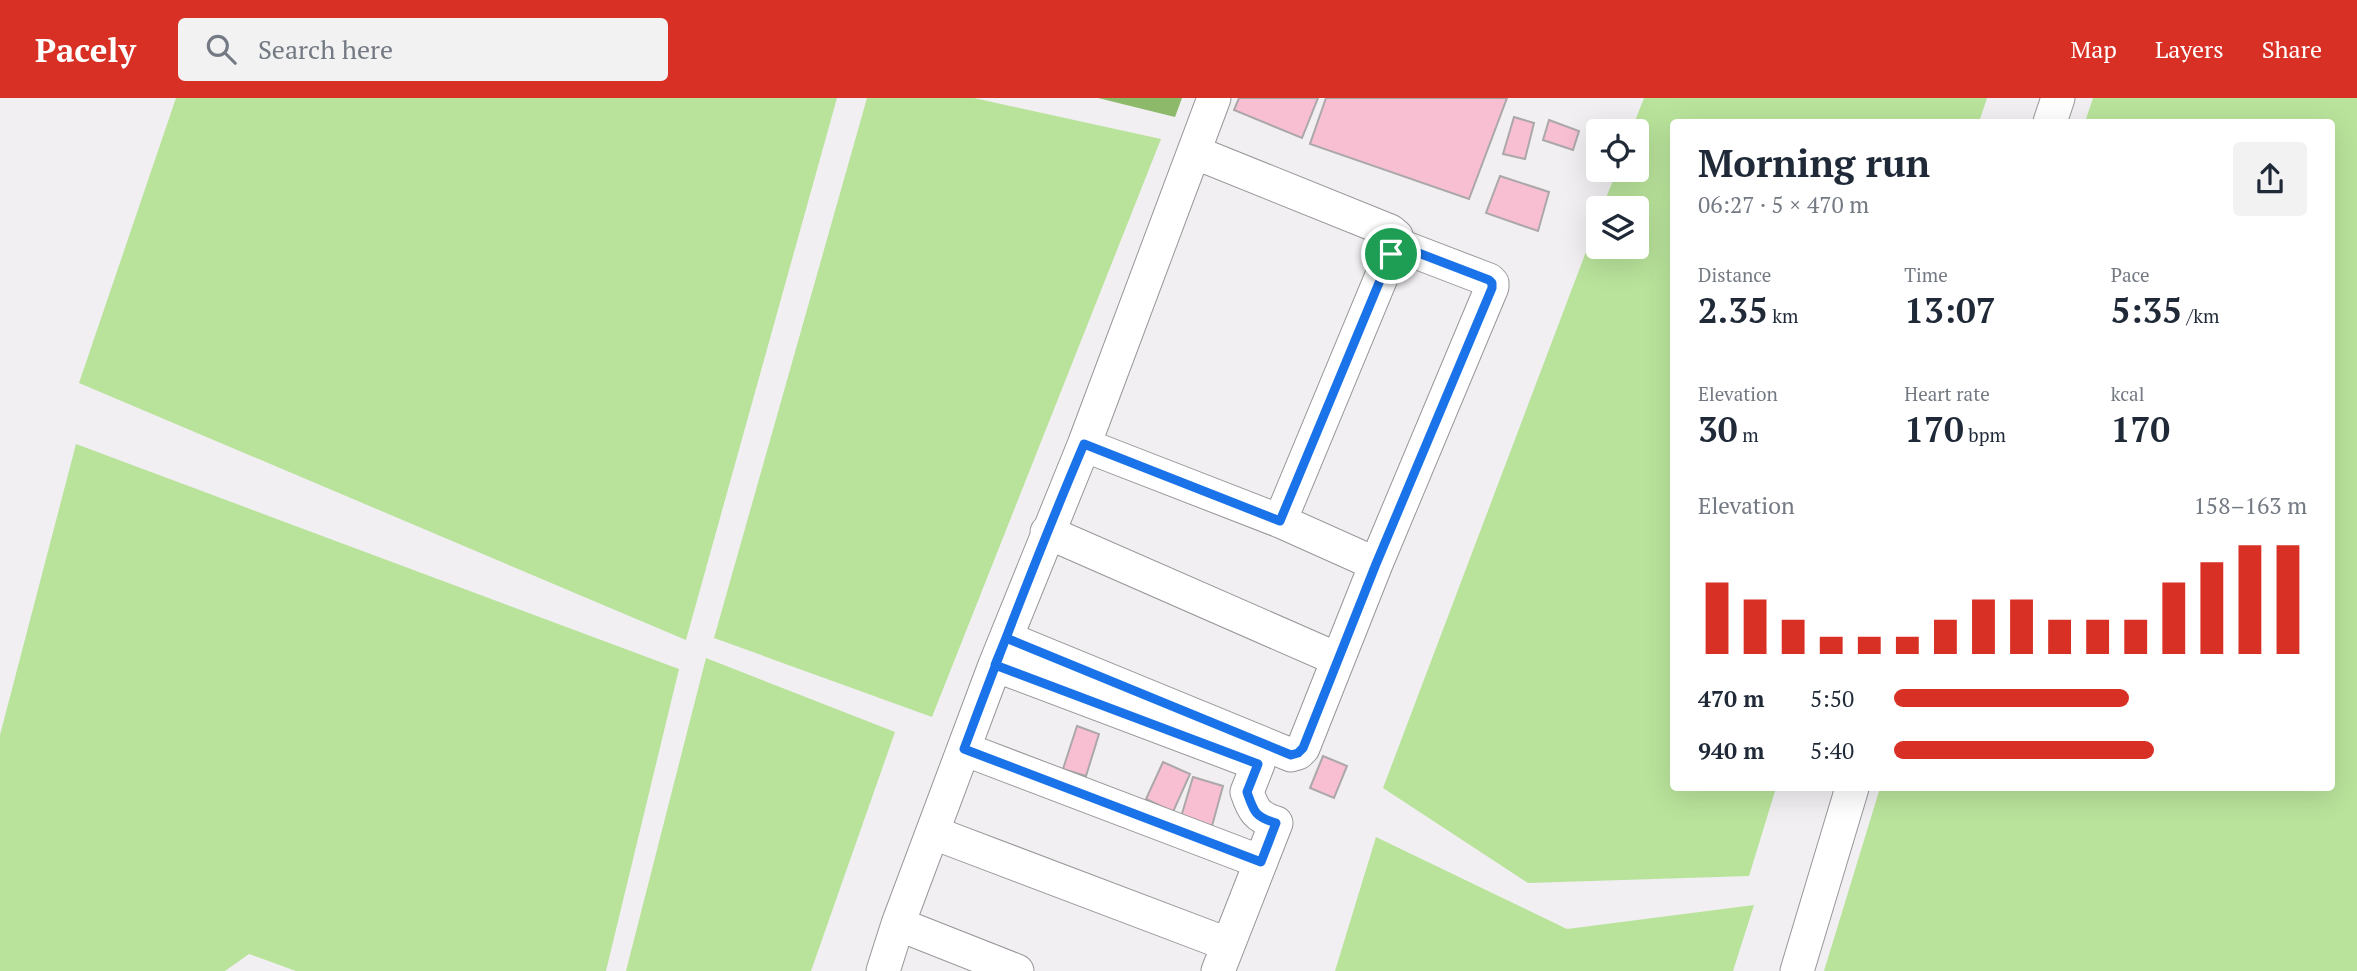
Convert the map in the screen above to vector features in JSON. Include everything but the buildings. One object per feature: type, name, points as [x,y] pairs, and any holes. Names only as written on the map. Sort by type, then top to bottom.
[{"type":"street","points":[[883,971],[964,749],[1047,532],[1084,444],[1214,98]]},
{"type":"street","points":[[2051,119],[2058,98]]},
{"type":"street","points":[[1194,152],[1390,231],[1396,236],[1280,521]]},
{"type":"street","points":[[1001,652],[1291,755],[1303,748],[1492,283],[1395,244]]},
{"type":"street","points":[[1084,444],[1280,521],[1376,564]]},
{"type":"street","points":[[1047,532],[1337,659]]},
{"type":"street","points":[[934,832],[1222,958],[1276,823],[1263,819],[1254,812],[1247,792],[1258,764],[1001,652]]},
{"type":"street","points":[[964,749],[1261,862]]},
{"type":"street","points":[[1797,971],[1851,791]]},
{"type":"street","points":[[898,924],[1017,971]]},
{"type":"green space","points":[[176,98],[837,98],[686,640],[79,383]]},
{"type":"green space","points":[[867,98],[974,98],[1161,139],[932,717],[714,638]]},
{"type":"green space","points":[[1098,98],[1182,98],[1175,117]]},
{"type":"green space","points":[[1644,98],[1987,98],[1980,119],[1670,119],[1670,791],[1775,791],[1749,876],[1528,883],[1383,788],[1586,252],[1586,259],[1649,259],[1649,196],[1607,196],[1612,182],[1649,182],[1649,119],[1636,119]]},
{"type":"green space","points":[[2093,98],[2357,98],[2357,971],[1824,971],[1879,791],[2335,791],[2335,119],[2086,119]]},
{"type":"green space","points":[[76,444],[679,669],[606,971],[296,971],[249,954],[225,971],[0,971],[0,735]]},
{"type":"green space","points":[[706,658],[895,732],[811,971],[626,971]]},
{"type":"green space","points":[[1376,837],[1567,929],[1754,905],[1733,971],[1335,971]]},
{"type":"route","points":[[1391,254],[1280,521],[1084,444],[1047,532],[995,665],[964,749],[1261,862],[1276,823],[1263,819],[1254,812],[1247,792],[1258,764],[995,665],[1006,638],[1291,755],[1303,748],[1376,564],[1492,288],[1489,280],[1395,244],[1391,254]]}]
